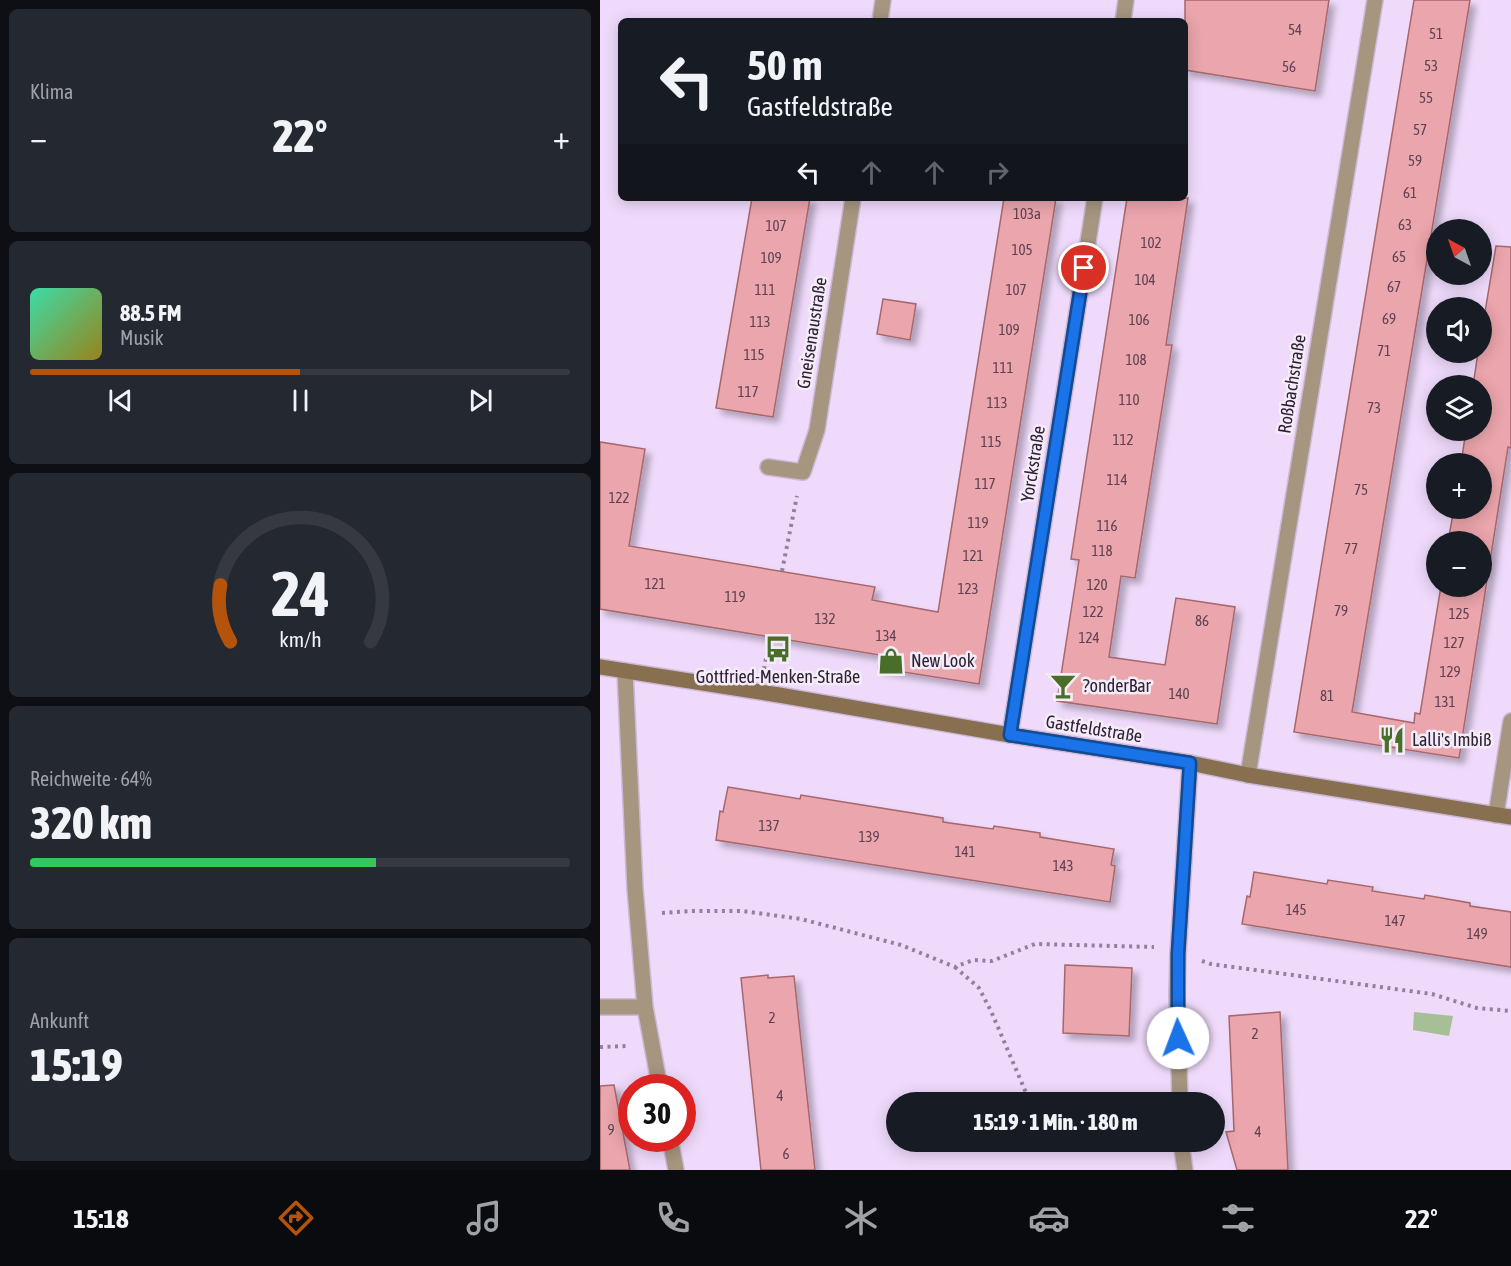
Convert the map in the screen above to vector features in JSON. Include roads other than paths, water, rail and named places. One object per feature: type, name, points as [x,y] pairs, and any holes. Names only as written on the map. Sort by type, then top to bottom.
[{"type":"street","points":[[881,18],[884,0]]},
{"type":"street","points":[[1123,18],[1126,0]]},
{"type":"street","name":"Roßbachstraße","points":[[1248,775],[1375,0]]},
{"type":"street","name":"Gneisenaustraße","points":[[768,467],[802,472],[817,430],[853,201]]},
{"type":"street","name":"Yorckstraße","points":[[1010,735],[1095,201]]},
{"type":"street","name":"Gastfeldstraße","points":[[600,667],[1504,816]]},
{"type":"street","points":[[625,671],[637,915],[645,1007],[657,1074]]},
{"type":"street","points":[[1504,816],[1511,721]]},
{"type":"street","points":[[1180,1092],[1178,954],[1190,763]]},
{"type":"street","points":[[600,1007],[645,1007]]},
{"type":"street","points":[[673,1152],[676,1170]]},
{"type":"street","points":[[1183,1152],[1185,1170]]},
{"type":"place","name":"Gottfried-Menken-Straße","points":[[778,649]]},
{"type":"place","name":"New Look","points":[[891,661]]},
{"type":"place","name":"?onderBar","points":[[1063,686]]},
{"type":"place","name":"Lalli's Imbiß","points":[[1392,740]]}]
